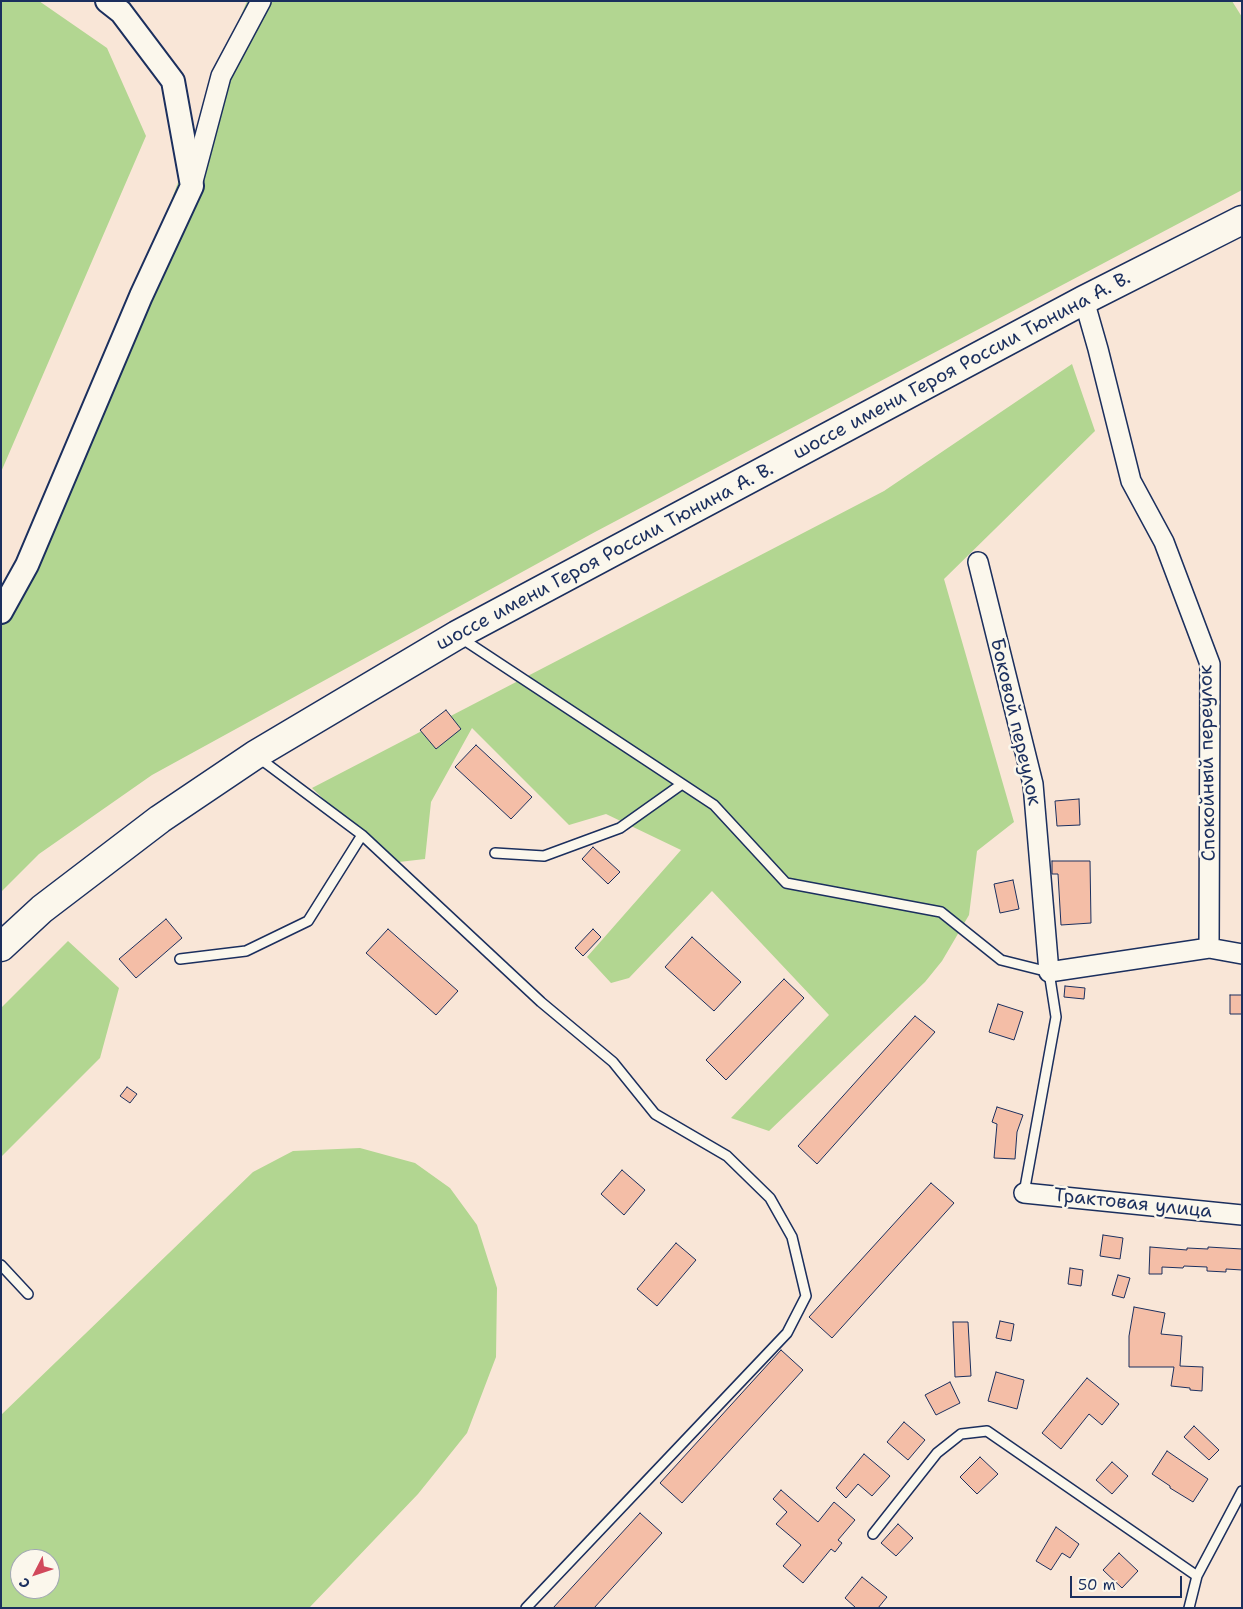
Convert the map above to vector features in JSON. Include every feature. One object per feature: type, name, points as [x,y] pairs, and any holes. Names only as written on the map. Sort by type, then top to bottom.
[{"type":"main road","name":"шоссе имени Героя России Тюнина А. В.","points":[[1,947],[42,909],[160,819],[255,755],[457,636],[1084,300],[1242,220]]},
{"type":"street","points":[[107,1],[121,12],[173,81],[192,186]]},
{"type":"street","points":[[1,612],[27,565],[141,296],[192,186],[221,76],[260,1]]},
{"type":"street","name":"Спокойный переулок","points":[[1084,300],[1131,481],[1164,542],[1210,664],[1209,948]]},
{"type":"street","name":"Боковой переулок","points":[[978,562],[1034,784],[1049,972]]},
{"type":"street","points":[[1049,972],[1209,948],[1242,954]]},
{"type":"street","name":"Трактовая улица","points":[[1024,1193],[1242,1215]]},
{"type":"lane","points":[[457,636],[714,804],[786,884],[941,912],[1001,960],[1049,972],[1056,1017],[1024,1193]]},
{"type":"lane","points":[[255,755],[362,835],[541,1002],[614,1062],[655,1114],[727,1156],[770,1198],[792,1237],[806,1296],[787,1333],[526,1608]]},
{"type":"lane","points":[[495,853],[544,856],[620,828],[682,784]]},
{"type":"lane","points":[[180,959],[246,951],[308,921],[362,835]]},
{"type":"lane","points":[[1,1265],[28,1294]]},
{"type":"lane","points":[[872,1534],[937,1453],[961,1434],[987,1431],[1197,1576]]},
{"type":"lane","points":[[1189,1608],[1197,1576],[1242,1491]]},
{"type":"green space","points":[[1,1],[39,1],[107,48],[146,136],[1,472]]},
{"type":"green space","points":[[247,1],[1232,1],[1242,17],[1242,190],[595,532],[152,775],[39,854],[1,892],[1,625],[34,565],[227,49]]},
{"type":"green space","points":[[1072,364],[1095,431],[944,579],[1014,822],[977,851],[969,915],[942,961],[925,982],[769,1131],[731,1118],[829,1015],[712,891],[629,978],[611,983],[587,957],[681,850],[606,814],[569,825],[472,728],[431,802],[425,859],[390,863],[312,788],[884,491]]},
{"type":"green space","points":[[68,941],[119,988],[100,1058],[1,1157],[1,1008]]},
{"type":"green space","points":[[360,1148],[415,1163],[450,1188],[477,1225],[497,1288],[496,1357],[467,1433],[418,1494],[309,1608],[1,1608],[1,1415],[253,1172],[293,1151]]},
{"type":"building","points":[[446,710],[461,729],[436,749],[420,730]]},
{"type":"building","points":[[476,745],[532,797],[511,819],[455,767]]},
{"type":"building","points":[[1079,799],[1080,825],[1057,826],[1055,801]]},
{"type":"building","points":[[593,847],[620,872],[608,884],[582,859]]},
{"type":"building","points":[[1052,861],[1090,861],[1091,923],[1061,925],[1058,874],[1052,874]]},
{"type":"building","points":[[1013,880],[1019,909],[1000,913],[994,884]]},
{"type":"building","points":[[166,919],[182,938],[136,978],[119,959]]},
{"type":"building","points":[[388,929],[458,991],[436,1015],[366,953]]},
{"type":"building","points":[[593,929],[601,937],[583,956],[575,948]]},
{"type":"building","points":[[692,937],[741,982],[714,1011],[665,967]]},
{"type":"building","points":[[784,979],[804,998],[726,1080],[706,1060]]},
{"type":"building","points":[[1065,986],[1085,988],[1084,999],[1064,997]]},
{"type":"building","points":[[1230,995],[1242,995],[1242,1014],[1230,1014]]},
{"type":"building","points":[[998,1004],[1023,1012],[1014,1040],[989,1032]]},
{"type":"building","points":[[915,1016],[935,1032],[817,1164],[798,1146]]},
{"type":"building","points":[[127,1087],[137,1094],[130,1103],[120,1096]]},
{"type":"building","points":[[997,1107],[1023,1115],[1017,1132],[1015,1159],[994,1158],[997,1124],[992,1122]]},
{"type":"building","points":[[622,1170],[645,1190],[624,1215],[601,1194]]},
{"type":"building","points":[[931,1183],[954,1203],[832,1338],[809,1317]]},
{"type":"building","points":[[1103,1235],[1123,1238],[1120,1259],[1100,1256]]},
{"type":"building","points":[[676,1243],[696,1260],[657,1306],[637,1289]]},
{"type":"building","points":[[1150,1247],[1187,1250],[1187,1248],[1208,1249],[1208,1247],[1242,1249],[1242,1270],[1226,1269],[1226,1272],[1207,1271],[1207,1267],[1184,1266],[1183,1268],[1162,1267],[1162,1274],[1149,1274]]},
{"type":"building","points":[[1070,1268],[1083,1270],[1081,1286],[1068,1284]]},
{"type":"building","points":[[1118,1275],[1130,1278],[1124,1298],[1112,1295]]},
{"type":"building","points":[[1134,1307],[1165,1313],[1161,1334],[1182,1336],[1180,1366],[1203,1367],[1202,1391],[1171,1386],[1174,1367],[1129,1367],[1129,1336]]},
{"type":"building","points":[[1000,1321],[1014,1324],[1011,1341],[996,1338]]},
{"type":"building","points":[[953,1322],[968,1322],[971,1376],[955,1377]]},
{"type":"building","points":[[781,1350],[803,1370],[682,1503],[660,1483]]},
{"type":"building","points":[[996,1372],[1024,1380],[1017,1409],[988,1401]]},
{"type":"building","points":[[1087,1378],[1119,1404],[1102,1425],[1089,1414],[1061,1449],[1042,1433]]},
{"type":"building","points":[[950,1382],[960,1403],[936,1415],[925,1395]]},
{"type":"building","points":[[904,1422],[925,1440],[908,1460],[887,1442]]},
{"type":"building","points":[[1194,1426],[1219,1450],[1209,1460],[1184,1437]]},
{"type":"building","points":[[1167,1451],[1208,1479],[1193,1502],[1152,1474]]},
{"type":"building","points":[[864,1454],[890,1476],[872,1496],[858,1484],[846,1498],[836,1488]]},
{"type":"building","points":[[980,1457],[998,1474],[977,1494],[960,1477]]},
{"type":"building","points":[[1112,1462],[1128,1476],[1112,1494],[1096,1480]]},
{"type":"building","points":[[781,1490],[818,1522],[834,1502],[855,1520],[838,1540],[842,1543],[835,1552],[831,1549],[803,1583],[783,1566],[801,1545],[776,1524],[787,1512],[773,1499]]},
{"type":"building","points":[[640,1513],[662,1533],[594,1608],[553,1608]]},
{"type":"building","points":[[898,1524],[913,1538],[896,1556],[881,1543]]},
{"type":"building","points":[[1056,1527],[1079,1544],[1070,1558],[1062,1553],[1051,1570],[1036,1561]]},
{"type":"building","points":[[1119,1553],[1138,1571],[1122,1588],[1103,1570]]},
{"type":"building","points":[[862,1577],[887,1597],[878,1608],[856,1608],[845,1598]]}]
